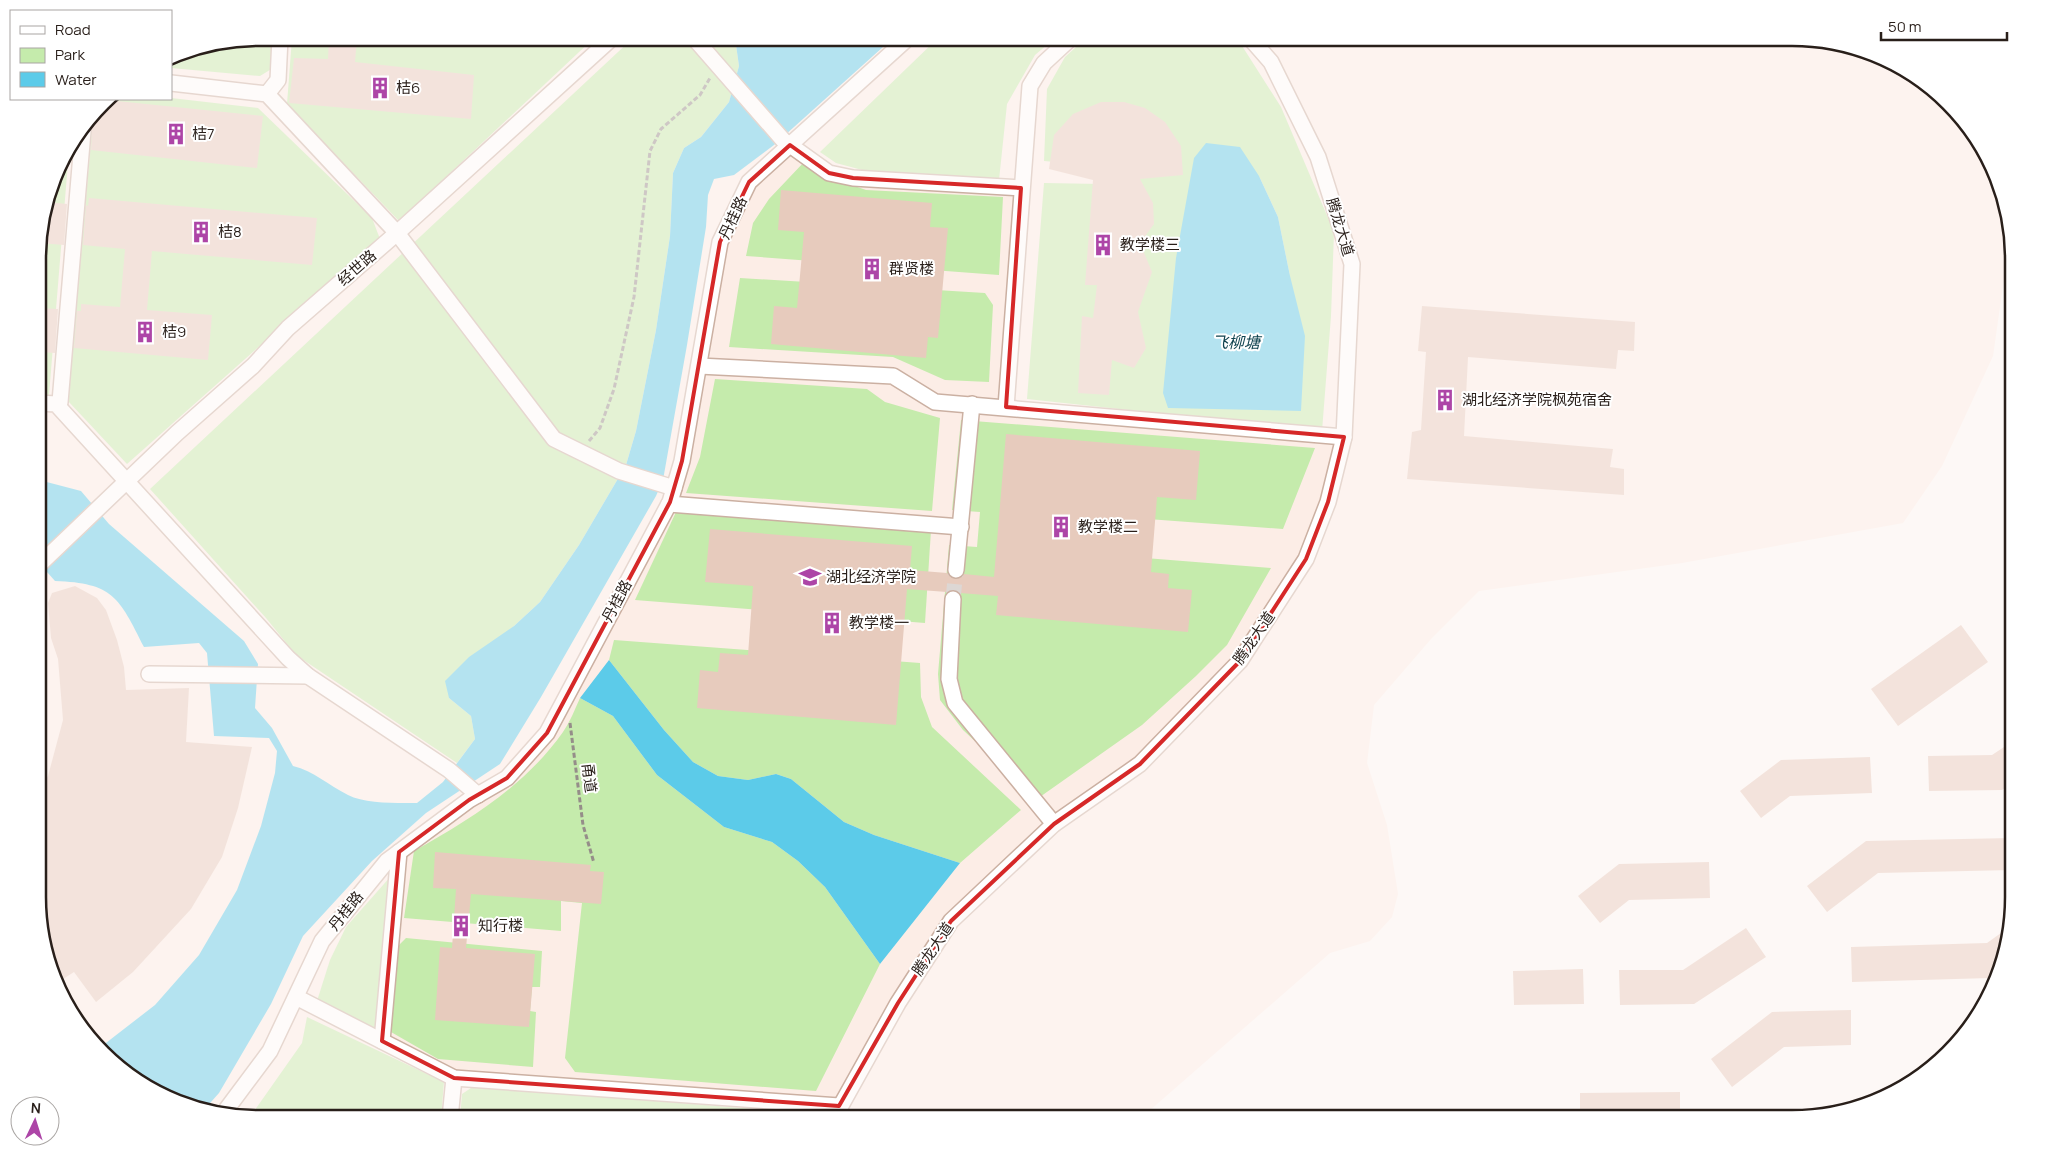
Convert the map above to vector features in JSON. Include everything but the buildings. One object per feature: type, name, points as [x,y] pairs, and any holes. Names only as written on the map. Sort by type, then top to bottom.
[{"type":"street","points":[[267,94],[278,80],[280,46]]},
{"type":"street","name":"经世路","points":[[46,558],[126,481],[253,366],[288,328],[397,233],[603,46]]},
{"type":"street","points":[[701,46],[786,143],[829,173],[853,178],[1021,188]]},
{"type":"street","name":"丹桂路","points":[[228,1108],[270,1051],[322,941],[387,861],[477,794],[507,778],[547,733],[668,504],[669,486],[682,461],[720,242],[749,182],[786,143],[899,46]]},
{"type":"street","points":[[1006,407],[1030,86],[1044,63],[1062,46]]},
{"type":"street","name":"腾龙大道","points":[[838,1110],[898,1003],[950,921],[1054,824],[1140,764],[1240,661],[1306,559],[1328,502],[1344,437],[1352,264],[1318,157],[1271,62],[1257,46]]},
{"type":"street","points":[[172,83],[267,94],[397,233],[554,439],[619,471],[669,486]]},
{"type":"street","points":[[46,403],[56,404],[60,402],[82,141]]},
{"type":"street","points":[[699,366],[893,376],[935,402],[1344,437]]},
{"type":"street","points":[[56,404],[288,658],[308,676],[449,770],[477,794]]},
{"type":"street","points":[[956,570],[972,404]]},
{"type":"street","points":[[668,504],[961,527]]},
{"type":"street","points":[[953,599],[948,679],[955,703],[1054,824]]},
{"type":"street","points":[[149,674],[204,673],[308,676]]},
{"type":"street","points":[[382,1041],[399,852]]},
{"type":"street","points":[[296,997],[454,1078],[814,1110]]},
{"type":"street","points":[[451,1110],[454,1078]]},
{"type":"path","points":[[579,452],[600,428],[614,389],[634,297],[650,151],[661,128],[700,94],[716,63]]},
{"type":"path","name":"甬道","points":[[567,695],[583,825],[594,863]]},
{"type":"highlighted area","points":[[790,145],[829,173],[853,178],[1021,188],[1006,407],[1344,437],[1328,502],[1306,559],[1240,661],[1140,764],[1054,824],[951,921],[898,1003],[839,1106],[454,1078],[382,1041],[399,852],[469,800],[507,778],[547,733],[670,502],[682,461],[720,242],[749,182]]},
{"type":"shaded area","name":"湖北经济学院","points":[[259,46],[1792,46],[1820,48],[1847,53],[1886,68],[1922,90],[1961,129],[1989,178],[2001,217],[2005,271],[1993,356],[1942,466],[1903,523],[1682,563],[1479,591],[1431,639],[1374,705],[1367,763],[1387,825],[1398,894],[1392,917],[1370,941],[1330,953],[1150,1110],[259,1110],[231,1108],[204,1103],[178,1094],[141,1074],[119,1057],[90,1027],[68,991],[53,952],[48,925],[46,897],[46,259],[48,231],[53,204],[62,178],[82,141],[90,129],[118,100],[172,100],[172,65],[217,50]]},
{"type":"green space","points":[[274,46],[273,68],[260,76],[172,68],[172,65],[217,50]]},
{"type":"green space","points":[[291,46],[585,46],[399,221],[287,104]]},
{"type":"green space","points":[[624,46],[736,46],[739,66],[729,102],[701,137],[684,148],[673,173],[670,236],[656,330],[636,431],[626,465],[579,545],[540,602],[514,626],[449,698],[471,716],[475,739],[457,763],[296,655],[266,618],[150,489]]},
{"type":"green space","points":[[930,46],[1046,46],[1035,55],[1007,104],[999,180],[866,171],[836,163],[820,152]]},
{"type":"green space","points":[[1077,46],[1242,46],[1281,107],[1334,232],[1331,316],[1322,431],[1027,399],[1044,183],[1100,184],[1102,166],[1044,161],[1047,89],[1065,57]],"holes":[[[1259,176],[1278,217],[1290,276]]]},
{"type":"green space","points":[[172,98],[258,108],[372,218],[380,239],[127,464],[68,401],[92,126],[118,100],[172,100]]},
{"type":"green space","points":[[805,161],[829,177],[866,190],[1003,197],[999,275],[746,256],[753,223],[769,199]]},
{"type":"green space","points":[[68,166],[49,395],[46,395],[46,259],[48,231],[53,204]]},
{"type":"green space","points":[[740,278],[985,293],[993,305],[989,382],[945,380],[893,357],[729,347]]},
{"type":"green space","points":[[715,379],[867,389],[885,402],[940,418],[932,511],[686,493],[700,457]]},
{"type":"green space","points":[[961,420],[1315,448],[1283,529],[1121,517],[1120,556],[1271,568],[1227,645],[1196,676],[1142,725],[1037,799],[963,730],[940,700],[938,674],[949,545],[977,547],[980,512],[952,510]]},
{"type":"green space","points":[[676,512],[931,530],[925,623],[635,600]]},
{"type":"green space","points":[[614,640],[920,663],[921,697],[932,727],[1021,810],[960,863],[874,835],[844,822],[791,779],[776,774],[748,780],[718,776],[693,762],[664,730],[609,660]]},
{"type":"green space","points":[[580,698],[613,716],[657,775],[724,827],[772,842],[798,861],[825,887],[880,964],[816,1091],[575,1072],[565,1058],[582,903],[561,901],[561,931],[404,918],[414,851],[475,814],[514,785],[548,751],[563,732]]},
{"type":"green space","points":[[391,876],[375,1031],[317,1001],[330,960],[346,927]]},
{"type":"green space","points":[[406,938],[542,951],[540,987],[532,987],[530,1011],[536,1012],[533,1067],[438,1059],[391,1032],[399,945]]},
{"type":"green space","points":[[307,1017],[444,1082],[442,1110],[255,1110],[302,1043]]},
{"type":"green space","points":[[482,1087],[768,1110],[461,1110],[462,1094],[471,1088]]},
{"type":"water","points":[[736,46],[884,46],[774,145],[734,175],[714,179],[708,195],[706,227],[663,480],[656,496],[541,697],[500,764],[426,813],[372,861],[303,936],[271,1004],[219,1093],[209,1104],[165,1088],[129,1066],[105,1043],[155,1005],[199,955],[237,890],[261,826],[275,773],[277,751],[269,738],[214,736],[207,653],[199,643],[144,647],[128,616],[112,596],[90,585],[55,581],[46,571],[46,482],[81,491],[109,524],[244,641],[258,664],[255,708],[272,728],[293,766],[308,771],[355,798],[381,802],[417,803],[443,782],[475,739],[471,716],[449,698],[445,681],[469,657],[514,626],[540,602],[579,545],[626,465],[636,431],[656,330],[670,236],[673,173],[684,148],[701,137],[729,102],[739,66]]},
{"type":"water","name":"飞柳塘","points":[[1206,143],[1240,147],[1259,176],[1278,217],[1305,336],[1301,411],[1168,408],[1163,393],[1176,258],[1194,158]]},
{"type":"water","points":[[609,660],[664,730],[693,762],[718,776],[748,780],[776,774],[791,779],[844,822],[874,835],[960,863],[880,964],[825,887],[798,861],[772,842],[724,827],[657,775],[613,716],[580,698]]},
{"type":"tunnel","points":[[953,599],[956,570]]},
{"type":"place","name":"桔6","points":[[380,88]]},
{"type":"place","name":"桔7","points":[[176,134]]},
{"type":"place","name":"桔8","points":[[201,232]]},
{"type":"place","name":"教学楼三","points":[[1103,245]]},
{"type":"place","name":"群贤楼","points":[[872,269]]},
{"type":"place","name":"桔9","points":[[145,332]]},
{"type":"place","name":"湖北经济学院枫苑宿舍","points":[[1445,400]]},
{"type":"place","name":"教学楼二","points":[[1061,527]]},
{"type":"place","name":"湖北经济学院","points":[[810,577]]},
{"type":"place","name":"教学楼一","points":[[832,623]]},
{"type":"place","name":"知行楼","points":[[461,926]]}]
